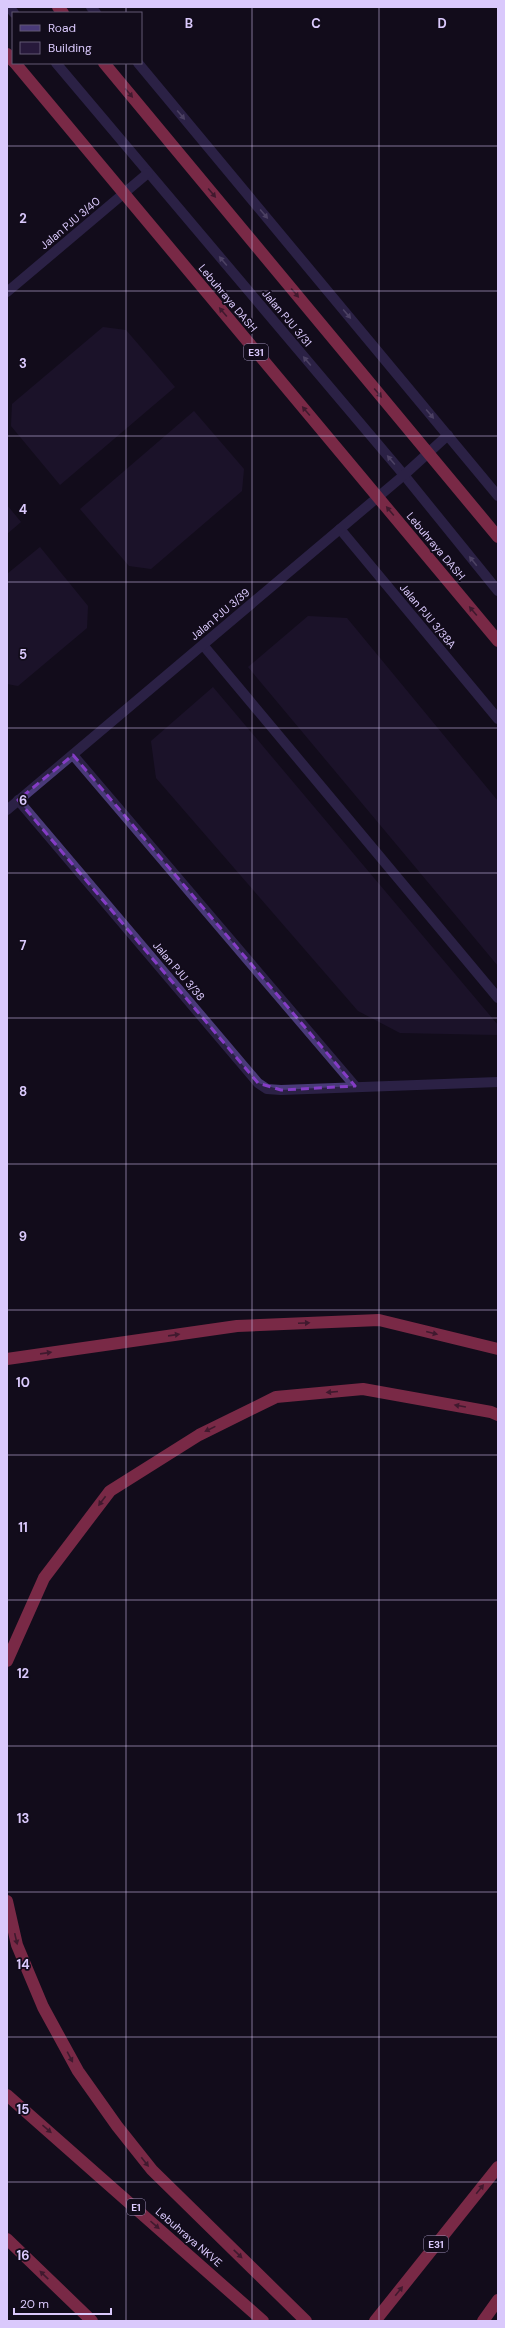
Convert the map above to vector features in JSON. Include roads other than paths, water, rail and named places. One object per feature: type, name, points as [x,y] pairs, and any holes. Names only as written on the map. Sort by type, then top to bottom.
[{"type":"highway","name":"Lebuhraya DASH","points":[[16,64],[498,641]]},
{"type":"highway","points":[[105,64],[498,537]]},
{"type":"highway","points":[[7,1359],[237,1326],[379,1320],[498,1349]]},
{"type":"highway","points":[[7,1661],[44,1578],[110,1491],[199,1435],[276,1397],[363,1389],[490,1412],[498,1415]]},
{"type":"highway","points":[[7,1901],[17,1945],[43,2008],[78,2071],[104,2108],[152,2170],[306,2321]]},
{"type":"highway","name":"Lebuhraya NKVE","points":[[7,2095],[263,2321]]},
{"type":"highway","name":"E31","points":[[375,2321],[498,2167]]},
{"type":"highway","points":[[7,2239],[92,2321]]},
{"type":"highway","points":[[483,2321],[498,2300]]},
{"type":"street","name":"Jalan PJU 3/31","points":[[57,64],[404,475],[498,591]]},
{"type":"street","points":[[139,64],[498,496]]},
{"type":"street","name":"Jalan PJU 3/40","points":[[7,292],[148,172]]},
{"type":"street","name":"Jalan PJU 3/39","points":[[7,810],[404,475],[448,435]]},
{"type":"street","name":"Jalan PJU 3/38A","points":[[340,529],[498,719]]},
{"type":"street","points":[[203,645],[498,998]]},
{"type":"street","points":[[72,755],[355,1086]]},
{"type":"street","name":"Jalan PJU 3/38","points":[[18,800],[258,1083],[267,1089],[281,1090],[355,1086],[498,1082]]}]
